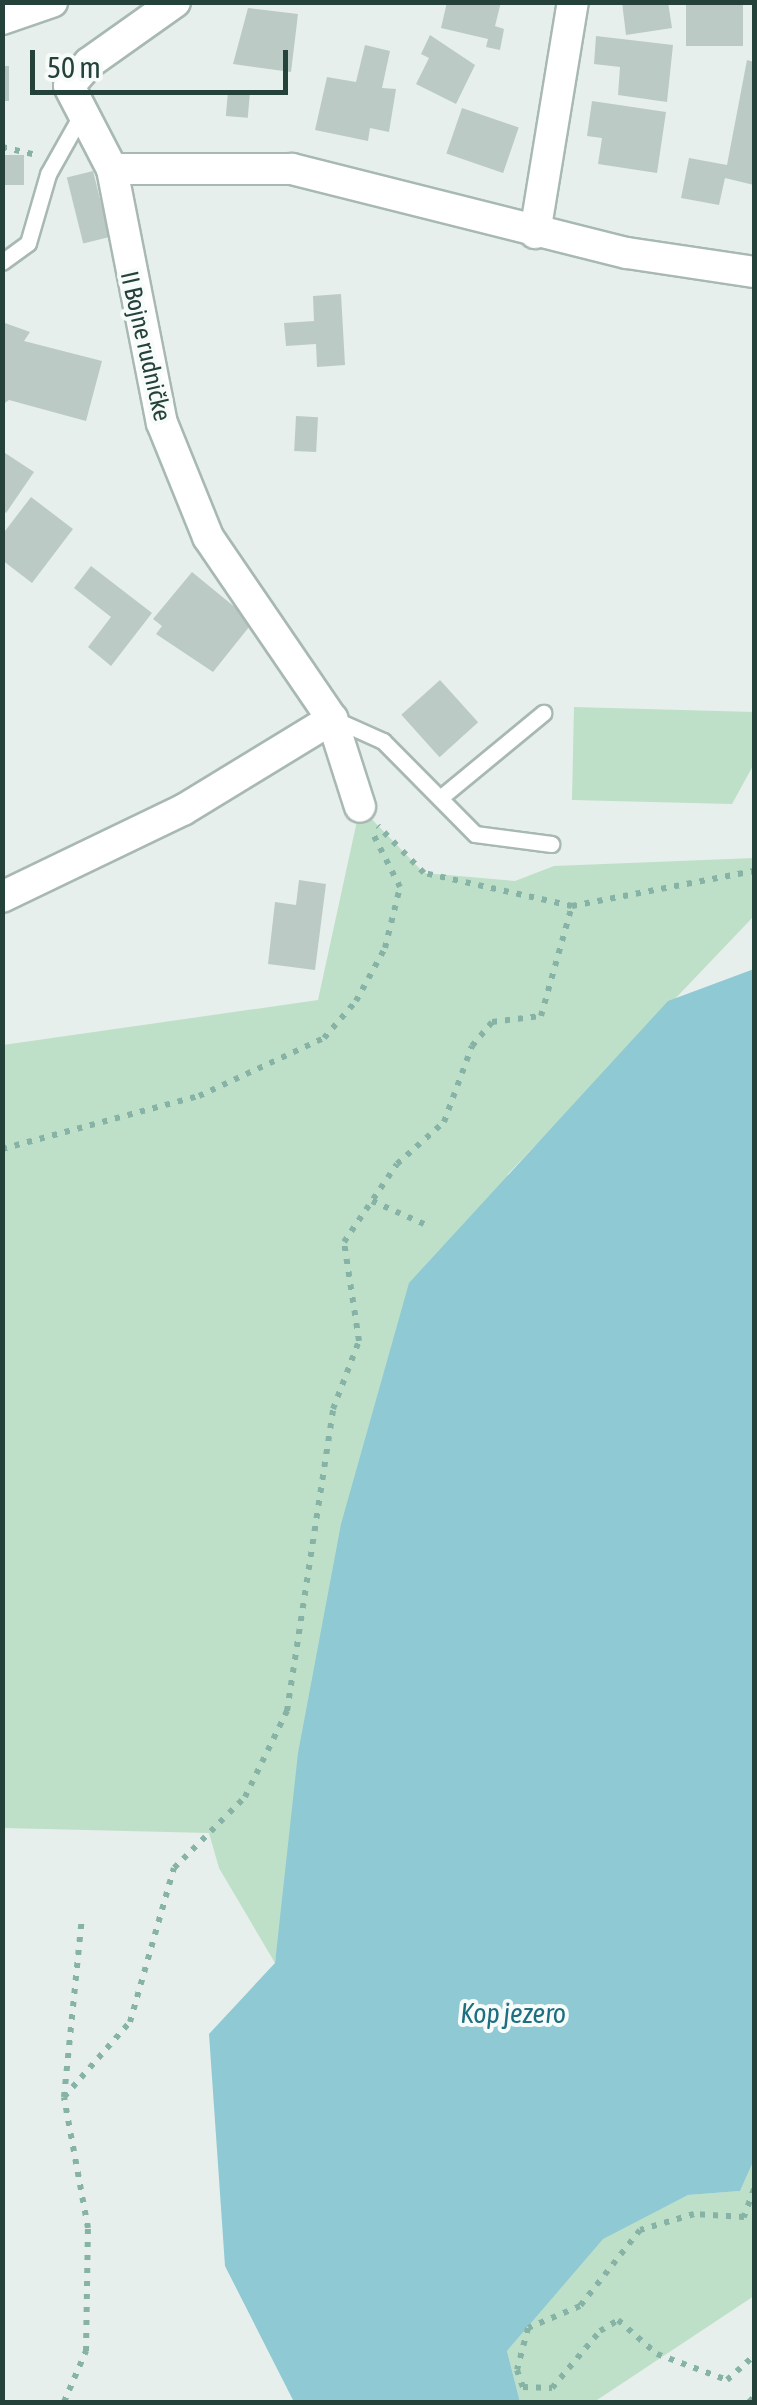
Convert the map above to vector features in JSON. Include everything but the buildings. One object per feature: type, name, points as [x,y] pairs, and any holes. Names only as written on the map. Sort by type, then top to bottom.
[{"type":"street","points":[[2,18],[52,2]]},
{"type":"street","points":[[80,117],[69,86],[89,63],[175,2]]},
{"type":"street","points":[[536,232],[573,2]]},
{"type":"street","name":"II Bojne rudničke","points":[[80,117],[112,168],[158,404],[208,537],[332,718],[360,807]]},
{"type":"street","points":[[112,168],[292,168],[536,232],[754,272]]},
{"type":"street","points":[[2,897],[183,810],[332,718]]},
{"type":"lane","points":[[2,262],[28,243],[48,174],[80,117]]},
{"type":"lane","points":[[440,798],[543,713]]},
{"type":"lane","points":[[332,718],[383,741],[475,834],[551,844]]},
{"type":"path","points":[[360,807],[424,873],[572,906],[754,872]]},
{"type":"path","points":[[2,1149],[199,1096],[324,1038],[356,1002],[385,948],[400,887],[360,807]]},
{"type":"path","points":[[64,2097],[130,2022],[174,1868],[245,1798],[287,1711],[333,1409],[359,1340],[344,1242],[397,1164],[444,1122],[472,1046],[492,1022],[541,1016],[572,906]]},
{"type":"path","points":[[372,1201],[424,1224]]},
{"type":"path","points":[[64,2402],[86,2351],[88,2228],[64,2097],[82,1916]]},
{"type":"path","points":[[754,2189],[744,2217],[694,2214],[640,2230],[580,2306],[528,2328],[517,2370],[523,2386],[552,2388],[600,2331],[618,2320],[657,2354],[727,2380],[754,2356]]},
{"type":"path","points":[[750,2402],[754,2397]]},
{"type":"green space","points":[[574,707],[754,712],[754,764],[732,804],[572,800]]},
{"type":"green space","points":[[360,807],[424,873],[515,881],[554,866],[754,858],[754,916],[508,1174],[288,1867],[275,1963],[219,1868],[209,1833],[3,1828],[3,1045],[318,1000]]},
{"type":"green space","points":[[754,2160],[754,2296],[594,2402],[520,2402],[507,2351],[603,2238],[688,2195],[740,2191]]},
{"type":"water","name":"Kop jezero","points":[[754,969],[754,2160],[740,2191],[688,2195],[603,2239],[507,2351],[520,2402],[294,2402],[225,2266],[209,2034],[275,1963],[298,1753],[341,1524],[409,1283],[668,1001]]}]
